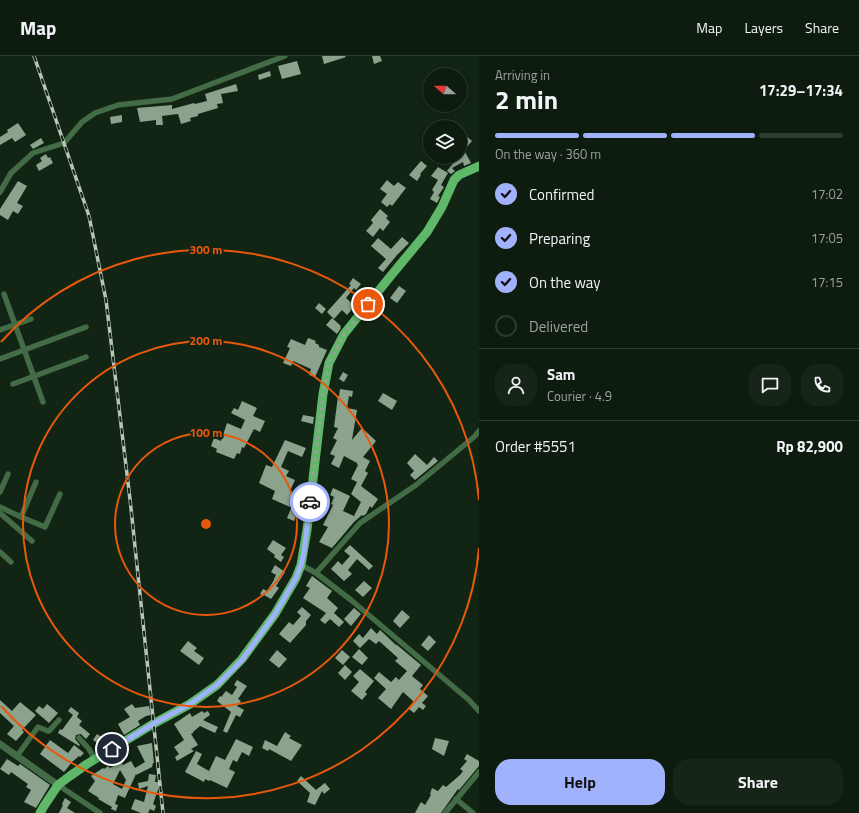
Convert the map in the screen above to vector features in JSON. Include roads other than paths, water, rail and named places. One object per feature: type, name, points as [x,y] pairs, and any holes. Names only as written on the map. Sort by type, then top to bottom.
[{"type":"main road","points":[[40,813],[58,785],[95,759],[153,724],[190,704],[217,685],[246,654],[275,614],[296,578],[301,565],[306,537],[323,394],[329,363],[344,334],[388,278],[427,232],[442,207],[454,180],[459,175],[479,166]]},
{"type":"street","points":[[0,192],[11,173],[33,153],[64,143],[82,122],[95,113],[118,105],[172,100],[285,56]]},
{"type":"street","points":[[4,294],[42,402]]},
{"type":"street","points":[[0,330],[31,319]]},
{"type":"street","points":[[0,359],[86,328]]},
{"type":"street","points":[[13,384],[86,357]]},
{"type":"street","points":[[316,573],[360,523],[416,485],[479,431]]},
{"type":"street","points":[[0,492],[8,474]]},
{"type":"street","points":[[21,517],[36,482]]},
{"type":"street","points":[[0,507],[45,527],[60,494]]},
{"type":"street","points":[[0,513],[32,541]]},
{"type":"street","points":[[0,552],[11,562]]},
{"type":"street","points":[[301,565],[316,573],[351,600],[457,690],[479,711]]},
{"type":"street","points":[[17,756],[38,727],[49,731],[59,720]]},
{"type":"street","points":[[79,738],[89,749],[95,759]]},
{"type":"street","points":[[0,744],[100,813]]},
{"type":"street","points":[[446,813],[479,772]]},
{"type":"street","points":[[456,799],[473,813]]},
{"type":"railway","points":[[34,56],[89,216],[106,300],[130,499],[163,813]]}]
